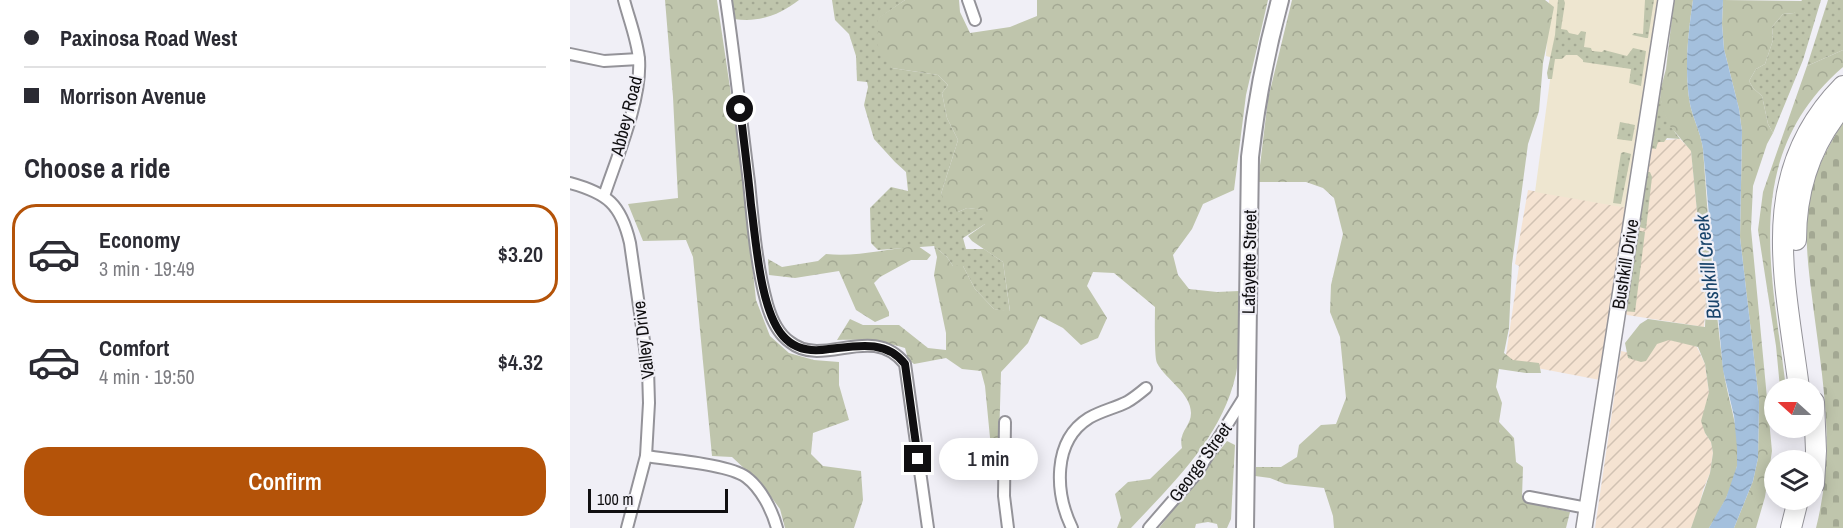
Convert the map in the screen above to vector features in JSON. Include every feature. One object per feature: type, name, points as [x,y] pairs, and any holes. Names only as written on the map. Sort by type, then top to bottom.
[{"type":"highway","points":[[1798,378],[1783,256],[1782,225],[1785,196],[1792,170],[1808,133],[1823,109],[1843,86]]},
{"type":"highway","points":[[1811,378],[1796,255],[1797,212],[1801,186],[1809,162],[1826,128],[1843,106]]},
{"type":"highway","points":[[1791,528],[1796,510]]},
{"type":"highway","points":[[1804,528],[1808,510]]},
{"type":"main road","name":"Lafayette Street","points":[[1245,528],[1250,157],[1262,74],[1280,0]]},
{"type":"street","name":"Abbey Road","points":[[604,196],[636,91],[639,59],[624,0]]},
{"type":"street","points":[[726,0],[756,249],[767,304],[774,323],[792,344],[814,351],[860,345],[878,346],[898,355],[905,364],[928,528]]},
{"type":"street","points":[[968,0],[975,20]]},
{"type":"street","name":"Bushkill Drive","points":[[1584,528],[1666,0]]},
{"type":"street","points":[[570,54],[604,61],[639,59]]},
{"type":"street","name":"Valley Drive","points":[[570,183],[604,196],[619,211],[626,224],[633,262],[648,369],[649,403],[646,456],[627,528]]},
{"type":"street","points":[[1072,528],[1067,518],[1060,472],[1063,451],[1073,432],[1087,419],[1126,402],[1146,388]]},
{"type":"street","name":"George Street","points":[[1149,528],[1196,474],[1247,393]]},
{"type":"street","points":[[1005,422],[1004,496],[1008,528]]},
{"type":"street","points":[[646,456],[724,469],[745,476],[772,512],[777,528]]},
{"type":"street","points":[[1529,497],[1587,508]]},
{"type":"shaded area","points":[[1549,0],[1666,0],[1633,209],[1535,192],[1553,58],[1546,56]]},
{"type":"shaded area","points":[[1680,139],[1691,150],[1706,302],[1704,327],[1627,315],[1624,311],[1653,141]]},
{"type":"shaded area","points":[[1528,190],[1630,208],[1600,380],[1505,362],[1519,266],[1515,264]]},
{"type":"shaded area","points":[[1661,332],[1697,347],[1705,364],[1709,392],[1704,410],[1705,433],[1711,442],[1713,453],[1710,473],[1698,511],[1691,528],[1595,528],[1621,351],[1635,354]]},
{"type":"green space","points":[[665,0],[717,0],[741,162],[756,300],[770,336],[789,353],[814,360],[839,362],[839,385],[849,420],[813,433],[811,454],[823,466],[861,471],[863,500],[854,528],[785,528],[780,509],[763,486],[732,457],[712,456],[693,257],[686,240],[643,241],[628,204],[678,198]]},
{"type":"green space","points":[[731,0],[799,0],[768,17],[743,20],[734,19]]},
{"type":"green space","points":[[832,0],[905,0],[879,18],[892,68],[938,75],[948,85],[942,93],[947,118],[958,140],[941,194],[958,212],[967,208],[985,210],[985,224],[963,238],[966,249],[984,249],[1003,262],[1010,312],[994,309],[975,289],[963,266],[953,266],[947,257],[934,246],[878,250],[871,243],[870,208],[891,187],[908,191],[906,172],[874,139],[864,105],[867,82],[857,81],[856,56],[849,34],[835,20]]},
{"type":"green space","points":[[905,0],[959,0],[960,12],[970,33],[1010,27],[1037,16],[1037,0],[1268,0],[1246,95],[1234,190],[1203,204],[1192,229],[1173,255],[1178,275],[1189,289],[1217,292],[1239,291],[1239,344],[1236,374],[1220,418],[1208,438],[1179,476],[1131,528],[1117,528],[1121,518],[1115,494],[1128,482],[1150,479],[1182,448],[1183,433],[1191,413],[1183,393],[1157,363],[1155,307],[1114,273],[1093,272],[1087,286],[1107,318],[1098,338],[1081,345],[1063,328],[1040,316],[1028,343],[1001,372],[998,477],[994,479],[985,386],[981,371],[962,369],[946,358],[914,364],[908,359],[905,348],[863,340],[837,340],[850,319],[863,325],[899,325],[928,348],[946,350],[946,333],[934,275],[937,257],[934,246],[947,257],[953,266],[963,266],[975,289],[994,309],[1010,311],[1003,262],[968,236],[985,224],[984,210],[967,208],[958,212],[949,211],[941,194],[958,140],[947,118],[942,93],[948,85],[938,75],[892,68],[878,46],[878,18]]},
{"type":"green space","points":[[1292,0],[1545,0],[1554,7],[1543,63],[1539,111],[1528,144],[1512,264],[1509,328],[1504,353],[1513,360],[1539,363],[1541,373],[1499,369],[1496,387],[1502,403],[1499,422],[1514,438],[1516,462],[1523,467],[1522,497],[1533,504],[1570,512],[1566,528],[1334,528],[1333,516],[1324,488],[1285,484],[1270,478],[1255,476],[1256,467],[1281,467],[1297,457],[1299,445],[1321,425],[1336,424],[1346,398],[1340,337],[1330,312],[1331,285],[1343,234],[1334,198],[1323,188],[1306,182],[1258,182],[1268,99]]},
{"type":"green space","points":[[1558,0],[1564,0],[1565,3],[1561,29],[1578,35],[1581,31],[1586,32],[1584,47],[1591,48],[1592,51],[1602,52],[1604,50],[1627,56],[1633,48],[1646,51],[1641,86],[1629,83],[1631,69],[1583,62],[1577,55],[1566,55],[1562,59],[1555,59],[1552,79],[1548,79]]},
{"type":"green space","points":[[1645,0],[1654,0],[1648,38],[1632,35],[1634,33],[1643,34]]},
{"type":"green space","points":[[1674,0],[1693,0],[1687,52],[1688,91],[1691,110],[1703,149],[1720,340],[1738,453],[1730,490],[1709,528],[1691,528],[1710,473],[1713,453],[1711,442],[1701,421],[1709,392],[1705,364],[1698,347],[1669,340],[1657,344],[1646,361],[1641,362],[1628,358],[1625,343],[1640,324],[1648,319],[1705,327],[1706,302],[1691,151],[1670,126],[1662,109],[1660,91],[1666,69]]},
{"type":"green space","points":[[1723,0],[1802,1],[1801,8],[1794,13],[1783,14],[1772,27],[1773,40],[1765,64],[1756,69],[1749,81],[1762,96],[1768,124],[1773,133],[1753,186],[1751,229],[1765,378],[1764,438],[1771,438],[1772,450],[1764,450],[1764,500],[1756,528],[1734,528],[1753,481],[1758,458],[1759,401],[1740,237],[1742,132],[1739,109],[1724,49]]},
{"type":"green space","points":[[1802,0],[1821,0],[1803,60],[1773,133],[1768,124],[1762,96],[1749,81],[1756,69],[1765,64],[1773,40],[1772,27],[1783,14],[1794,13]]},
{"type":"green space","points":[[1828,0],[1843,0],[1843,50],[1807,66]]},
{"type":"green space","points":[[1843,50],[1843,67],[1810,102],[1789,138],[1776,177],[1771,217],[1771,258],[1785,378],[1779,378],[1758,230],[1763,192],[1807,66]]},
{"type":"green space","points":[[1660,91],[1666,116],[1680,139],[1667,138],[1664,142],[1658,142],[1656,149],[1650,148],[1657,93]]},
{"type":"green space","points":[[1620,122],[1635,125],[1632,141],[1617,139]]},
{"type":"green space","points":[[1843,123],[1843,528],[1816,528],[1820,510],[1824,510],[1827,434],[1824,378],[1808,262],[1807,238],[1811,191],[1827,151]]},
{"type":"green space","points":[[1621,153],[1631,154],[1621,204],[1613,203]]},
{"type":"green space","points":[[1646,172],[1650,172],[1652,177],[1646,229],[1636,226]]},
{"type":"green space","points":[[1635,230],[1645,232],[1635,312],[1622,311]]},
{"type":"green space","points":[[918,246],[931,255],[927,260],[911,260],[880,277],[874,283],[889,312],[889,316],[875,322],[856,310],[839,271],[795,278],[769,275],[768,259],[782,267],[818,261],[826,254],[861,254]]},
{"type":"green space","points":[[1227,441],[1235,445],[1231,519],[1227,528],[1218,528],[1217,524],[1208,522],[1196,524],[1195,528],[1159,528]]},
{"type":"water","points":[[1693,0],[1723,0],[1724,49],[1739,109],[1742,132],[1740,237],[1759,401],[1758,458],[1753,481],[1734,528],[1709,528],[1726,498],[1737,466],[1737,448],[1734,416],[1723,370],[1703,149],[1691,110],[1688,91],[1687,52]]},
{"type":"route","points":[[740,109],[756,249],[767,304],[774,323],[783,337],[803,349],[814,351],[860,345],[878,346],[898,355],[905,364],[918,459]]},
{"type":"water label","name":"Bushkill Creek","points":[[1707,267]]}]
